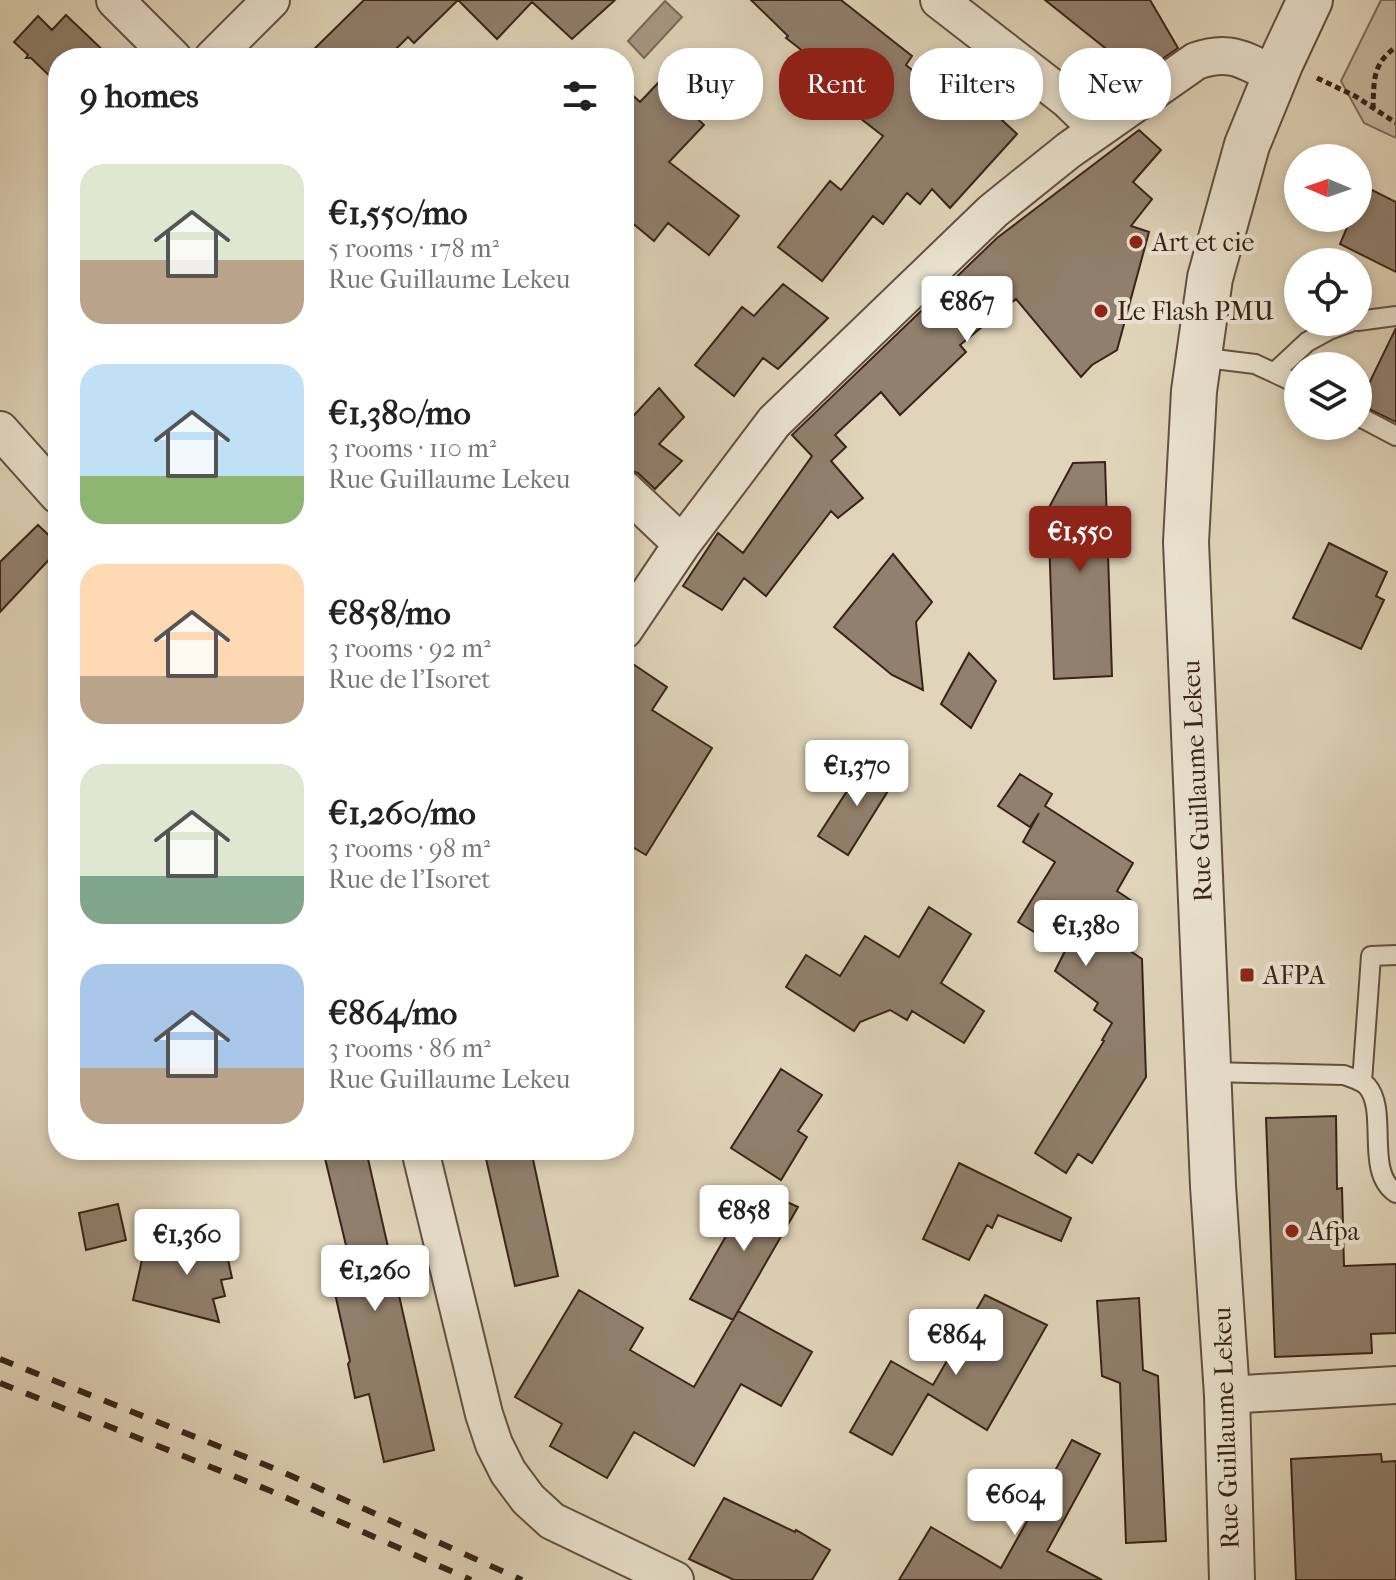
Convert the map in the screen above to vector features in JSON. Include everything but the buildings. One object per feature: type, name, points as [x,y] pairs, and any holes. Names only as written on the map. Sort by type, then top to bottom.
[{"type":"street","points":[[115,0],[163,48]]},
{"type":"street","points":[[223,48],[271,0]]},
{"type":"street","points":[[939,0],[1068,100],[1098,129]]},
{"type":"street","name":"Rue Guillaume Lekeu","points":[[1232,1580],[1227,1395],[1213,1186],[1186,542],[1198,357],[1214,263],[1247,145],[1310,0]]},
{"type":"street","points":[[634,615],[682,544],[774,422],[993,211],[1098,129],[1196,61],[1216,54],[1245,60],[1275,76]]},
{"type":"street","points":[[0,430],[48,484]]},
{"type":"street","points":[[634,498],[682,544]]},
{"type":"street","points":[[422,1160],[484,1414],[508,1472],[528,1499],[552,1521],[675,1580]]},
{"type":"street","points":[[1227,1395],[1396,1385]]},
{"type":"lane","points":[[1372,319],[1396,316]]},
{"type":"lane","points":[[1275,372],[1307,342],[1318,336]]},
{"type":"lane","points":[[1198,357],[1244,361],[1284,377]]},
{"type":"lane","points":[[1372,423],[1396,436]]},
{"type":"lane","points":[[1362,1082],[1371,956],[1396,955]]},
{"type":"lane","points":[[1210,1072],[1344,1075],[1362,1082],[1374,1099],[1384,1179],[1396,1193]]},
{"type":"path","points":[[1373,110],[1375,76],[1382,57],[1396,47]]},
{"type":"path","points":[[1321,80],[1355,96],[1396,123]]},
{"type":"shaded area","points":[[1381,0],[1396,0],[1396,138],[1364,123],[1341,81]]},
{"type":"shaded area","points":[[665,1],[682,17],[644,58],[628,41]]},
{"type":"railway","points":[[0,1359],[278,1470],[522,1580]]},
{"type":"railway","points":[[0,1383],[271,1491],[471,1580]]},
{"type":"place","name":"Art et cie","points":[[1136,242]]},
{"type":"place","name":"Le Flash PMU","points":[[1101,311]]},
{"type":"place","name":"AFPA","points":[[1247,975]]},
{"type":"place","name":"Afpa","points":[[1292,1231]]}]
